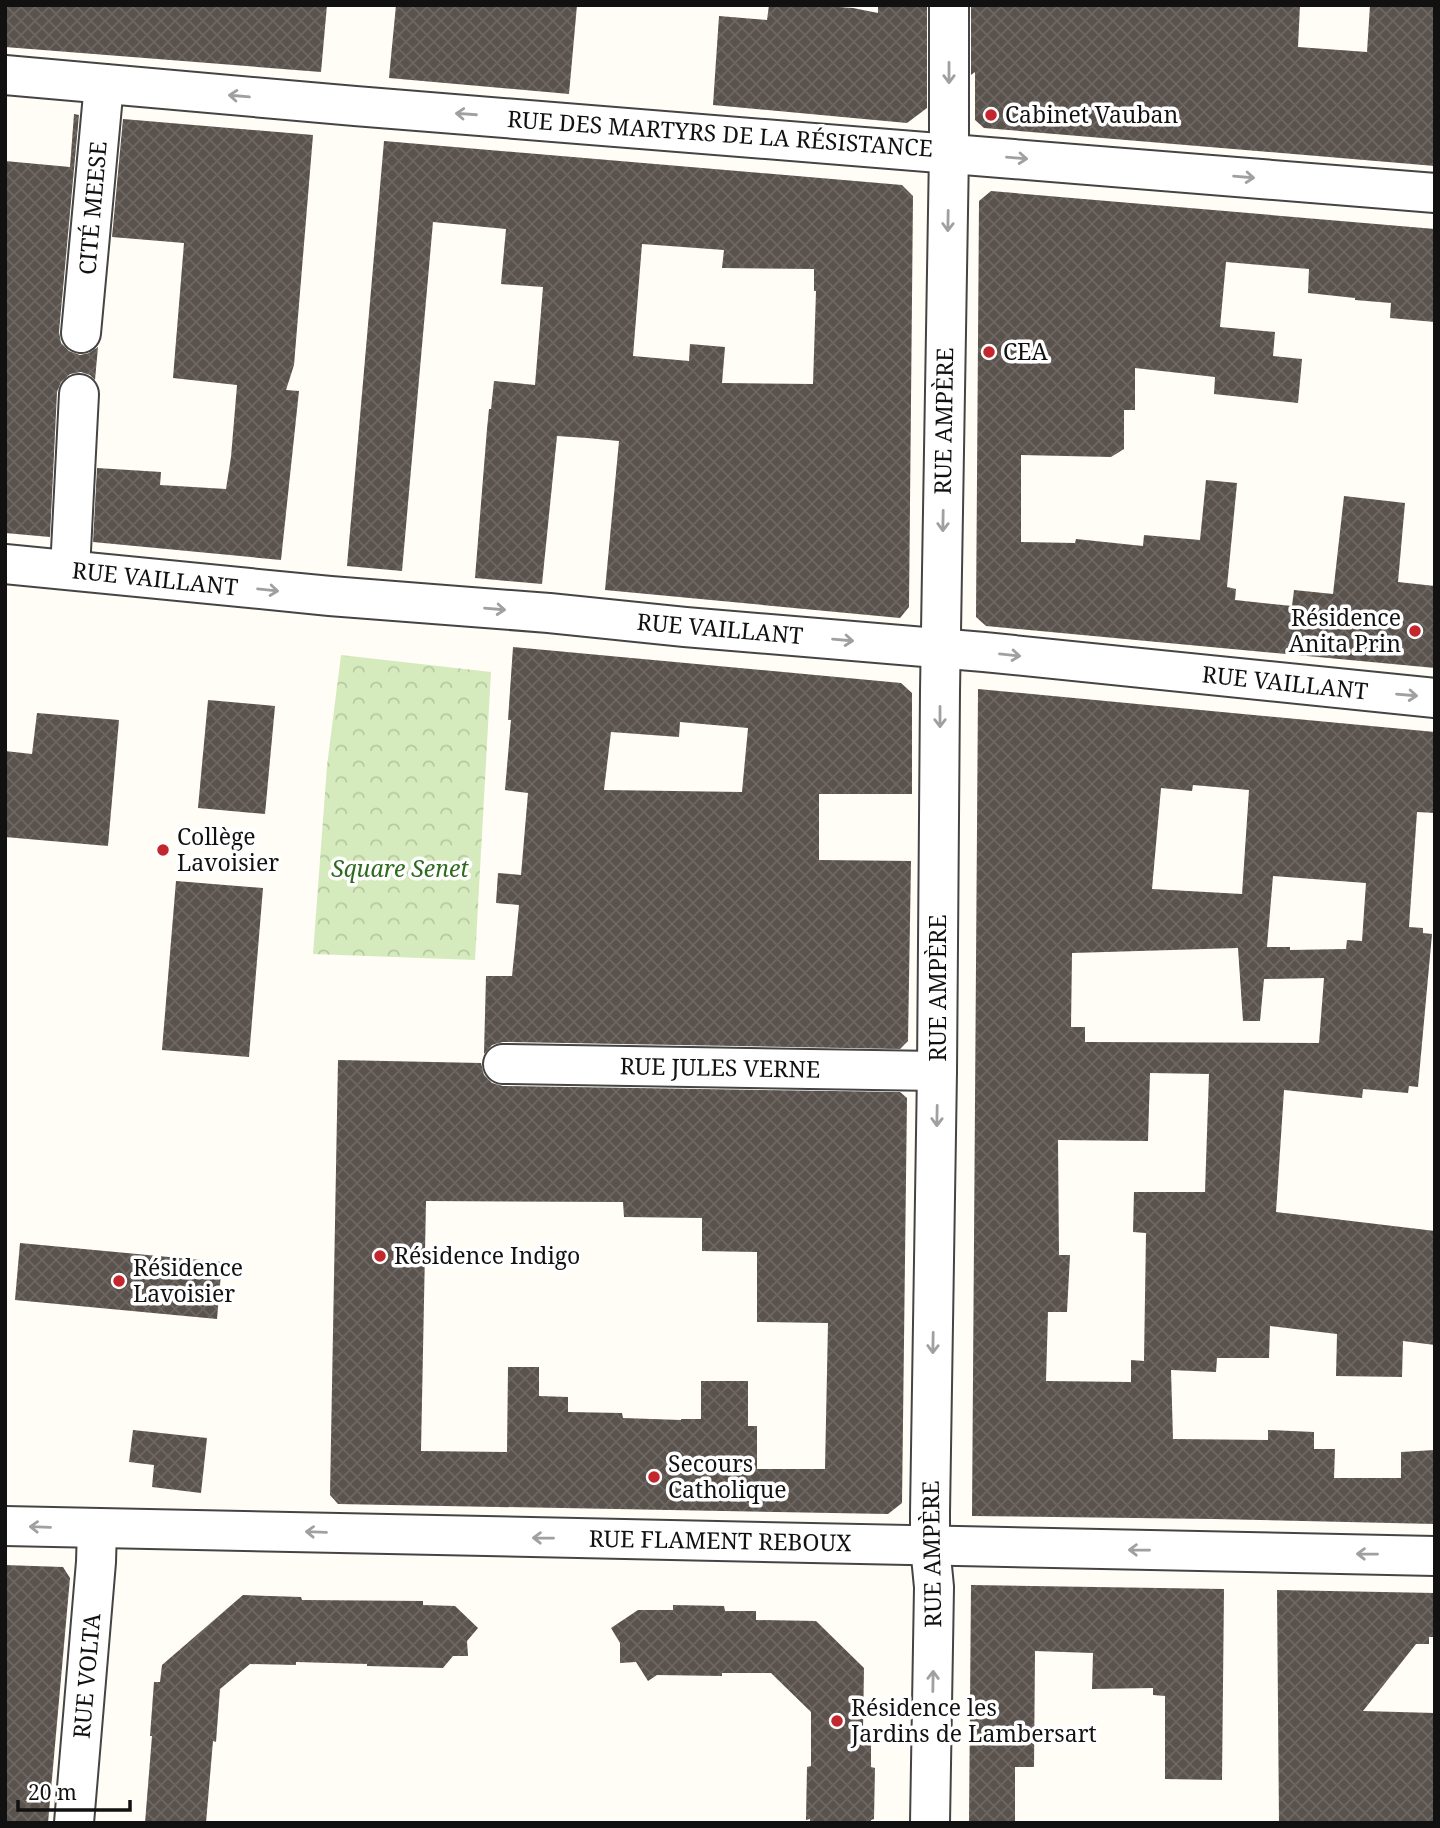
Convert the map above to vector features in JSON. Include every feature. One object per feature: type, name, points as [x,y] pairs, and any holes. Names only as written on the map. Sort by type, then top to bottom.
[{"type":"street","name":"RUE AMPÈRE","points":[[930,1823],[934,1587],[930,1545],[949,5]]},
{"type":"street","name":"RUE DES MARTYRS DE LA RÉSISTANCE","points":[[5,75],[355,106],[1435,193]]},
{"type":"street","name":"CITÉ MEESE","points":[[81,333],[104,84]]},
{"type":"street","points":[[70,570],[79,394]]},
{"type":"street","name":"RUE VAILLANT","points":[[5,564],[330,596],[942,649],[1435,698]]},
{"type":"street","name":"RUE JULES VERNE","points":[[503,1064],[937,1071]]},
{"type":"street","name":"RUE FLAMENT REBOUX","points":[[5,1526],[1435,1556]]},
{"type":"street","name":"RUE VOLTA","points":[[74,1823],[97,1529]]},
{"type":"green space","name":"Square Senet","points":[[341,655],[491,672],[475,960],[313,954],[327,766]]},
{"type":"building","points":[[5,5],[327,5],[321,72],[5,47]]},
{"type":"building","points":[[396,5],[577,5],[569,94],[389,78]]},
{"type":"building","points":[[769,5],[853,8],[878,13],[878,5],[927,5],[927,108],[907,123],[713,105],[719,16],[767,20]]},
{"type":"building","points":[[971,5],[1300,5],[1298,47],[1367,52],[1370,5],[1435,5],[1435,166],[984,128],[975,120],[975,72],[971,75]]},
{"type":"building","points":[[74,114],[79,115],[59,332],[61,343],[69,351],[80,355],[98,347],[95,380],[81,372],[70,374],[61,382],[57,392],[50,537],[5,533],[5,161],[70,167]]},
{"type":"building","points":[[123,119],[313,135],[294,365],[286,390],[299,391],[281,560],[93,542],[97,468],[161,472],[160,485],[226,489],[237,385],[173,378],[184,243],[112,237]]},
{"type":"building","points":[[384,141],[902,185],[913,196],[909,607],[900,618],[605,590],[619,441],[557,436],[542,584],[475,578],[487,429],[494,381],[535,385],[543,287],[501,284],[506,229],[433,222],[402,571],[347,566]],"holes":[[[642,244],[724,250],[722,268],[814,269],[816,291],[813,384],[722,383],[725,347],[690,344],[689,361],[633,356]]]},
{"type":"building","points":[[991,191],[1435,229],[1435,322],[1390,318],[1391,303],[1308,293],[1309,269],[1226,262],[1220,327],[1275,332],[1273,356],[1302,359],[1298,403],[1214,394],[1215,377],[1135,368],[1135,410],[1124,410],[1124,449],[1111,457],[1021,455],[1021,542],[1075,543],[1076,539],[1143,546],[1144,535],[1200,540],[1206,480],[1237,483],[1227,587],[1236,589],[1235,600],[1292,606],[1294,590],[1333,594],[1344,496],[1405,503],[1398,582],[1435,586],[1435,668],[986,626],[976,617],[979,201]]},
{"type":"building","points":[[513,647],[901,683],[912,693],[912,794],[819,794],[819,860],[911,861],[908,1041],[900,1049],[503,1042],[492,1045],[484,1054],[486,976],[512,976],[519,905],[496,903],[498,873],[521,875],[528,793],[505,790],[511,720],[508,720]],"holes":[[[680,722],[748,728],[742,792],[604,790],[611,732],[679,737]]]},
{"type":"building","points":[[978,689],[1435,732],[1435,813],[1417,812],[1409,927],[1423,928],[1423,933],[1432,934],[1418,1087],[1409,1086],[1408,1093],[1363,1089],[1362,1098],[1284,1090],[1276,1212],[1435,1231],[1435,1345],[1403,1341],[1402,1377],[1336,1376],[1337,1334],[1270,1326],[1269,1358],[1217,1358],[1216,1372],[1171,1370],[1173,1439],[1268,1440],[1268,1430],[1314,1432],[1314,1449],[1335,1449],[1334,1478],[1401,1478],[1401,1452],[1435,1450],[1435,1524],[972,1516]],"holes":[[[1193,785],[1249,790],[1242,894],[1152,889],[1161,788],[1192,791]],[[1273,876],[1366,883],[1362,941],[1347,940],[1346,949],[1290,950],[1290,947],[1267,947]],[[1238,948],[1243,1021],[1260,1021],[1264,979],[1324,978],[1319,1043],[1085,1042],[1085,1027],[1071,1027],[1072,953]],[[1150,1073],[1209,1074],[1205,1192],[1134,1192],[1133,1232],[1146,1233],[1144,1361],[1131,1360],[1131,1382],[1046,1381],[1048,1312],[1067,1312],[1070,1255],[1059,1255],[1058,1140],[1148,1141]]]},
{"type":"building","points":[[208,700],[275,706],[265,814],[198,808]]},
{"type":"building","points":[[37,713],[119,720],[108,846],[5,837],[5,751],[32,754]]},
{"type":"building","points":[[176,881],[263,888],[249,1057],[162,1050]]},
{"type":"building","points":[[338,1060],[481,1063],[484,1075],[492,1083],[503,1086],[900,1092],[907,1098],[902,1503],[888,1514],[338,1504],[330,1495]],"holes":[[[426,1201],[623,1202],[624,1217],[702,1218],[702,1251],[757,1252],[757,1322],[828,1323],[825,1469],[757,1469],[757,1426],[748,1426],[748,1381],[701,1381],[701,1419],[623,1418],[622,1413],[568,1412],[568,1397],[539,1396],[539,1367],[508,1367],[507,1452],[421,1451]]]},
{"type":"building","name":"Résidence Lavoisier","points":[[20,1243],[222,1262],[217,1319],[15,1300]]},
{"type":"building","points":[[133,1430],[207,1438],[201,1493],[152,1487],[154,1465],[129,1462]]},
{"type":"building","points":[[5,1565],[63,1567],[70,1578],[48,1823],[5,1823]]},
{"type":"building","points":[[971,1585],[1224,1589],[1222,1780],[1165,1779],[1165,1696],[1153,1695],[1153,1688],[1092,1689],[1093,1653],[1035,1651],[1034,1767],[1015,1767],[1015,1823],[969,1823]]},
{"type":"building","points":[[1277,1590],[1435,1593],[1435,1637],[1429,1637],[1429,1644],[1416,1644],[1363,1711],[1435,1713],[1435,1823],[1279,1823]]},
{"type":"building","points":[[243,1595],[301,1597],[302,1600],[423,1601],[423,1605],[455,1606],[478,1628],[467,1641],[468,1656],[453,1656],[443,1668],[296,1662],[296,1665],[250,1664],[220,1689],[206,1823],[145,1823],[154,1682],[160,1682],[162,1665]]},
{"type":"building","name":"Résidence les Jardins de Lambersart","points":[[673,1605],[724,1606],[725,1611],[756,1611],[756,1620],[816,1621],[864,1668],[863,1730],[871,1730],[871,1767],[875,1768],[874,1819],[871,1823],[810,1823],[810,1819],[806,1820],[807,1767],[811,1766],[811,1712],[771,1673],[722,1673],[722,1676],[657,1675],[648,1681],[636,1662],[620,1663],[620,1643],[611,1628],[638,1610],[673,1610]]},
{"type":"place","name":"Cabinet Vauban","points":[[991,115]]},
{"type":"place","name":"CEA","points":[[989,352]]},
{"type":"place","name":"Résidence Anita Prin","points":[[1415,631]]},
{"type":"place","name":"Collège Lavoisier","points":[[163,850]]},
{"type":"place","name":"Résidence Indigo","points":[[380,1256]]},
{"type":"place","name":"Résidence Lavoisier","points":[[119,1281]]},
{"type":"place","name":"Secours Catholique","points":[[654,1477]]},
{"type":"place","name":"Résidence les Jardins de Lambersart","points":[[837,1721]]}]
